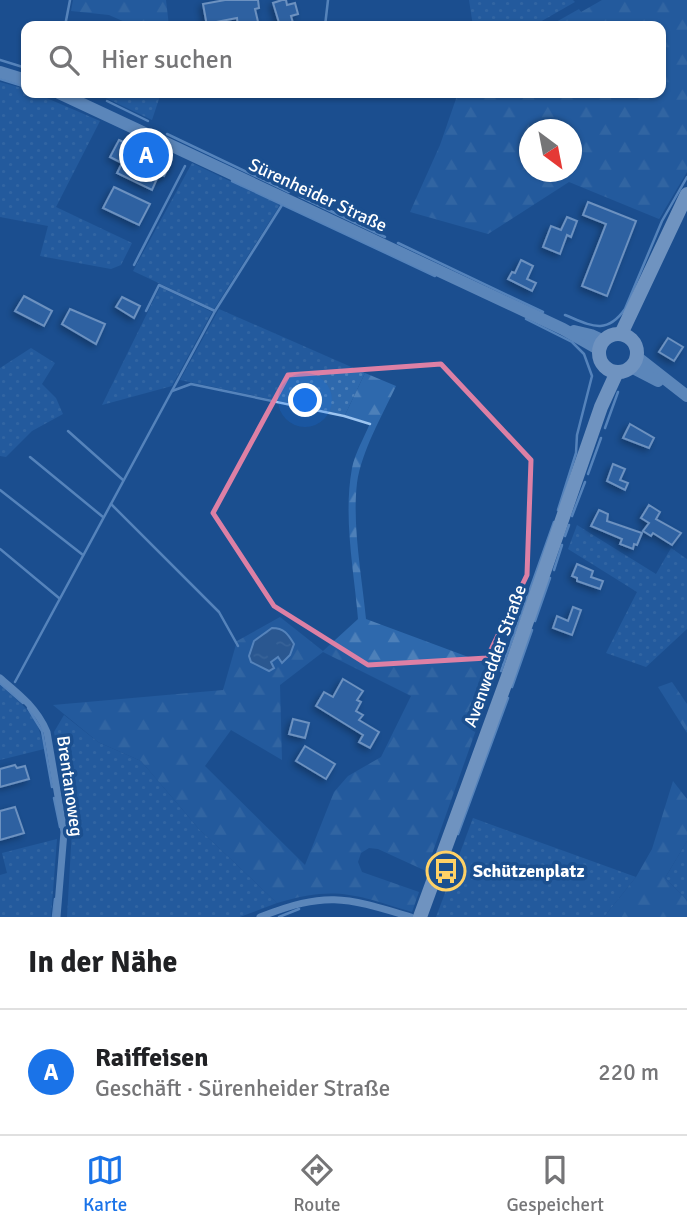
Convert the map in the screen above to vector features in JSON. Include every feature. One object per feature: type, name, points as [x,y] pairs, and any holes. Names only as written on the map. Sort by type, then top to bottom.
[{"type":"main road","points":[[626,337],[660,246],[687,194]]},
{"type":"main road","points":[[608,337],[626,337],[635,344],[623,366],[600,357],[602,346],[608,337]]},
{"type":"main road","name":"Avenwedder Straße","points":[[420,917],[507,679],[601,407],[623,366]]},
{"type":"street","points":[[0,72],[21,78]]},
{"type":"street","name":"Sürenheider Straße","points":[[70,98],[563,329],[590,335],[602,346]]},
{"type":"street","points":[[623,366],[687,396]]},
{"type":"street","name":"Brentanoweg","points":[[0,678],[30,703],[47,732],[64,832],[58,917]]},
{"type":"street","points":[[260,917],[284,907],[324,898],[353,900],[411,917]]},
{"type":"highlighted area","points":[[441,364],[531,460],[527,575],[487,658],[368,665],[274,606],[213,513],[288,375]]},
{"type":"green space","points":[[73,0],[166,0],[168,21],[123,21],[109,15],[71,11]]},
{"type":"green space","points":[[469,0],[575,2],[542,21],[472,21]]},
{"type":"green space","points":[[602,0],[687,0],[687,172],[659,219],[569,182],[488,234],[410,212],[440,145],[456,98],[666,98],[666,21],[558,21]]},
{"type":"green space","points":[[0,82],[21,88],[21,98],[47,98],[100,121],[56,207],[132,243],[121,265],[111,269],[40,256],[48,226],[0,217]]},
{"type":"green space","points":[[106,98],[159,98],[152,120]]},
{"type":"green space","points":[[192,163],[280,205],[214,309],[133,271]]},
{"type":"green space","points":[[160,287],[212,312],[172,386],[102,405]]},
{"type":"green space","points":[[219,309],[365,373],[345,415],[180,380]]},
{"type":"green space","points":[[31,348],[55,363],[42,384],[56,398],[63,414],[32,431],[6,457],[0,456],[0,368]]},
{"type":"green space","points":[[365,373],[396,386],[368,446],[357,483],[357,533],[366,619],[498,668],[426,871],[378,849],[369,848],[361,853],[358,862],[362,872],[419,892],[412,912],[360,897],[331,893],[277,903],[199,829],[141,761],[98,742],[53,705],[223,690],[237,641],[280,617],[323,651],[358,619],[349,525],[350,487],[353,462],[370,423],[345,415]],"holes":[[[323,652],[411,696],[381,757],[348,776],[334,792],[305,865],[205,766],[231,730],[282,760],[280,685]]]},
{"type":"green space","points":[[577,525],[656,574],[671,548],[687,559],[687,629],[646,667],[606,653],[637,592],[568,549]]},
{"type":"green space","points":[[672,682],[687,704],[687,733],[658,687]]},
{"type":"green space","points":[[0,685],[34,720],[44,749],[0,760]]},
{"type":"green space","points":[[64,715],[98,742],[141,761],[199,829],[277,903],[240,917],[67,917],[72,830],[54,732]]},
{"type":"green space","points":[[673,781],[687,799],[687,841],[665,878],[687,900],[687,917],[604,917],[636,877],[652,849]]},
{"type":"green space","points":[[473,818],[636,877],[604,917],[436,917]]},
{"type":"green space","points":[[57,839],[51,917],[0,917],[0,875],[7,873],[2,853]]},
{"type":"green space","points":[[687,841],[687,900],[665,878]]},
{"type":"water","points":[[272,628],[285,632],[294,644],[290,655],[282,663],[278,657],[271,662],[274,668],[269,671],[251,662],[249,656],[254,641]]},
{"type":"building","points":[[225,0],[258,0],[259,8],[255,9],[258,21],[237,21],[237,18],[206,21],[203,4]]},
{"type":"building","points":[[286,0],[287,5],[295,3],[298,14],[291,16],[292,21],[278,21],[273,3]]},
{"type":"building","points":[[119,140],[138,149],[140,145],[157,153],[155,157],[170,164],[164,176],[159,174],[152,190],[117,173],[122,163],[110,157]]},
{"type":"building","points":[[114,187],[150,204],[139,225],[103,208]]},
{"type":"building","points":[[588,202],[636,221],[607,296],[582,286],[606,224],[583,215]]},
{"type":"building","points":[[567,217],[577,221],[571,237],[567,235],[560,254],[543,247],[551,226],[561,230]]},
{"type":"building","points":[[521,260],[533,266],[527,279],[536,283],[532,291],[508,279],[512,272],[515,273]]},
{"type":"building","points":[[24,296],[52,311],[44,326],[15,311]]},
{"type":"building","points":[[122,297],[140,306],[134,318],[116,307]]},
{"type":"building","points":[[70,309],[105,324],[96,344],[62,324]]},
{"type":"building","points":[[668,338],[683,347],[674,361],[659,352]]},
{"type":"building","points":[[630,424],[654,438],[649,448],[623,438]]},
{"type":"building","points":[[613,464],[625,469],[620,480],[628,483],[625,490],[607,481]]},
{"type":"building","points":[[649,505],[660,512],[656,519],[681,533],[672,545],[653,533],[651,536],[643,531],[649,523],[641,518]]},
{"type":"building","points":[[599,510],[608,514],[607,521],[642,533],[633,549],[620,544],[622,539],[591,526]]},
{"type":"building","points":[[577,564],[593,571],[591,577],[603,581],[600,589],[577,581],[577,578],[572,576]]},
{"type":"building","points":[[573,607],[581,610],[572,635],[553,628],[557,616],[568,621]]},
{"type":"building","points":[[343,679],[363,691],[357,700],[361,702],[356,711],[363,715],[359,720],[379,732],[370,748],[359,742],[363,735],[316,706],[324,692],[333,697]]},
{"type":"building","points":[[293,719],[309,723],[305,738],[289,734]]},
{"type":"building","points":[[305,746],[335,764],[326,779],[296,761]]},
{"type":"building","points":[[15,765],[17,768],[25,766],[29,779],[0,787],[0,769]]},
{"type":"building","points":[[15,807],[24,833],[0,840],[0,811]]},
{"type":"waterway","points":[[66,21],[70,0]]},
{"type":"waterway","points":[[326,21],[328,0]]},
{"type":"waterway","points":[[0,60],[21,66]]},
{"type":"waterway","points":[[0,79],[21,85]]},
{"type":"waterway","points":[[107,101],[148,121]]},
{"type":"waterway","points":[[167,134],[289,192]]},
{"type":"waterway","points":[[134,265],[185,166]]},
{"type":"waterway","points":[[565,315],[597,326],[611,323],[618,317],[625,309],[662,221],[687,177]]},
{"type":"waterway","points":[[232,181],[435,276]]},
{"type":"waterway","points":[[299,196],[385,237]]},
{"type":"waterway","points":[[15,682],[215,311],[282,205]]},
{"type":"waterway","points":[[398,243],[543,312]]},
{"type":"waterway","points":[[146,311],[159,285],[215,311]]},
{"type":"waterway","points":[[526,319],[572,342],[584,354],[592,376],[577,435],[576,453],[558,510]]},
{"type":"waterway","points":[[172,391],[191,384],[344,416],[370,424]]},
{"type":"waterway","points":[[605,428],[618,392]]},
{"type":"waterway","points":[[68,431],[123,480]]},
{"type":"waterway","points":[[588,474],[601,438]]},
{"type":"waterway","points":[[30,457],[103,517]]},
{"type":"waterway","points":[[572,516],[585,482]]},
{"type":"waterway","points":[[0,490],[83,555]]},
{"type":"waterway","points":[[111,504],[219,612],[238,646]]},
{"type":"waterway","points":[[501,671],[554,522]]},
{"type":"waterway","points":[[565,536],[569,525]]},
{"type":"waterway","points":[[554,570],[562,545]]},
{"type":"waterway","points":[[0,549],[59,598]]},
{"type":"waterway","points":[[535,621],[550,578]]},
{"type":"waterway","points":[[512,687],[532,630]]},
{"type":"waterway","points":[[0,683],[23,703]]},
{"type":"waterway","points":[[458,834],[508,698]]},
{"type":"waterway","points":[[28,708],[42,731],[52,787]]},
{"type":"waterway","points":[[54,798],[60,827]]},
{"type":"waterway","points":[[53,917],[55,899]]},
{"type":"waterway","points":[[279,917],[299,909]]},
{"type":"place","name":"Raiffeisen","points":[[146,155]]},
{"type":"place","name":"Schützenplatz","points":[[446,871]]}]
